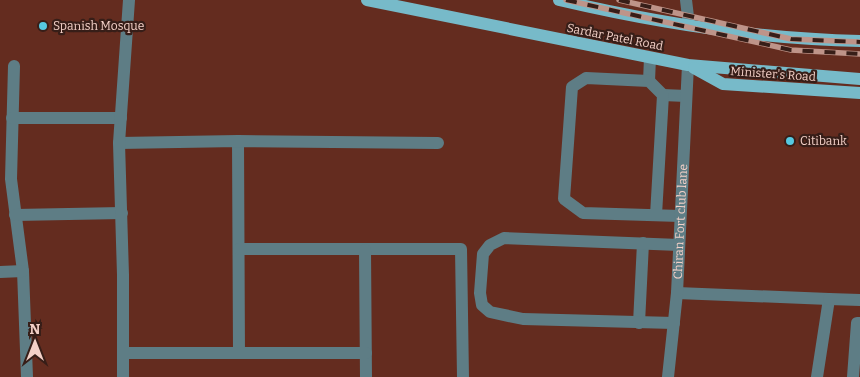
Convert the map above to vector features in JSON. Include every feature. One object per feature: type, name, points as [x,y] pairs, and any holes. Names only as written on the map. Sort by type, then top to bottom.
[{"type":"main road","name":"Sardar Patel Road","points":[[367,0],[688,65],[860,79]]},
{"type":"main road","name":"Sardar Patel Road","points":[[559,0],[611,12],[689,24],[820,40],[860,41]]},
{"type":"main road","name":"Minister's Road","points":[[688,65],[723,84],[860,93]]},
{"type":"street","points":[[123,377],[122,213],[119,143],[129,0]]},
{"type":"street","points":[[686,0],[689,24]]},
{"type":"street","points":[[649,81],[650,58]]},
{"type":"street","name":"Chiran Fort club lane","points":[[668,377],[677,293],[688,65]]},
{"type":"street","points":[[14,66],[11,179],[23,271],[27,377]]},
{"type":"street","points":[[680,216],[583,213],[564,199],[572,87],[586,78],[649,81],[662,95],[686,96]]},
{"type":"street","points":[[656,215],[662,95]]},
{"type":"street","points":[[12,118],[121,118]]},
{"type":"street","points":[[119,143],[238,141],[438,143]]},
{"type":"street","points":[[238,141],[239,353]]},
{"type":"street","points":[[15,215],[122,213]]},
{"type":"street","points":[[674,323],[523,319],[490,312],[482,305],[480,293],[483,254],[490,245],[504,238],[679,245]]},
{"type":"street","points":[[639,323],[643,243]]},
{"type":"street","points":[[239,249],[461,249],[463,377]]},
{"type":"street","points":[[365,250],[366,377]]},
{"type":"street","points":[[0,272],[23,271]]},
{"type":"street","points":[[677,293],[758,301],[860,300]]},
{"type":"street","points":[[817,377],[829,299]]},
{"type":"street","points":[[853,377],[857,323],[860,323]]},
{"type":"street","points":[[123,353],[366,353]]},
{"type":"railway","points":[[566,0],[791,50],[860,54]]},
{"type":"railway","points":[[619,0],[791,39],[860,42]]},
{"type":"place","name":"Spanish Mosque","points":[[43,26]]},
{"type":"place","name":"Citibank","points":[[790,141]]}]
